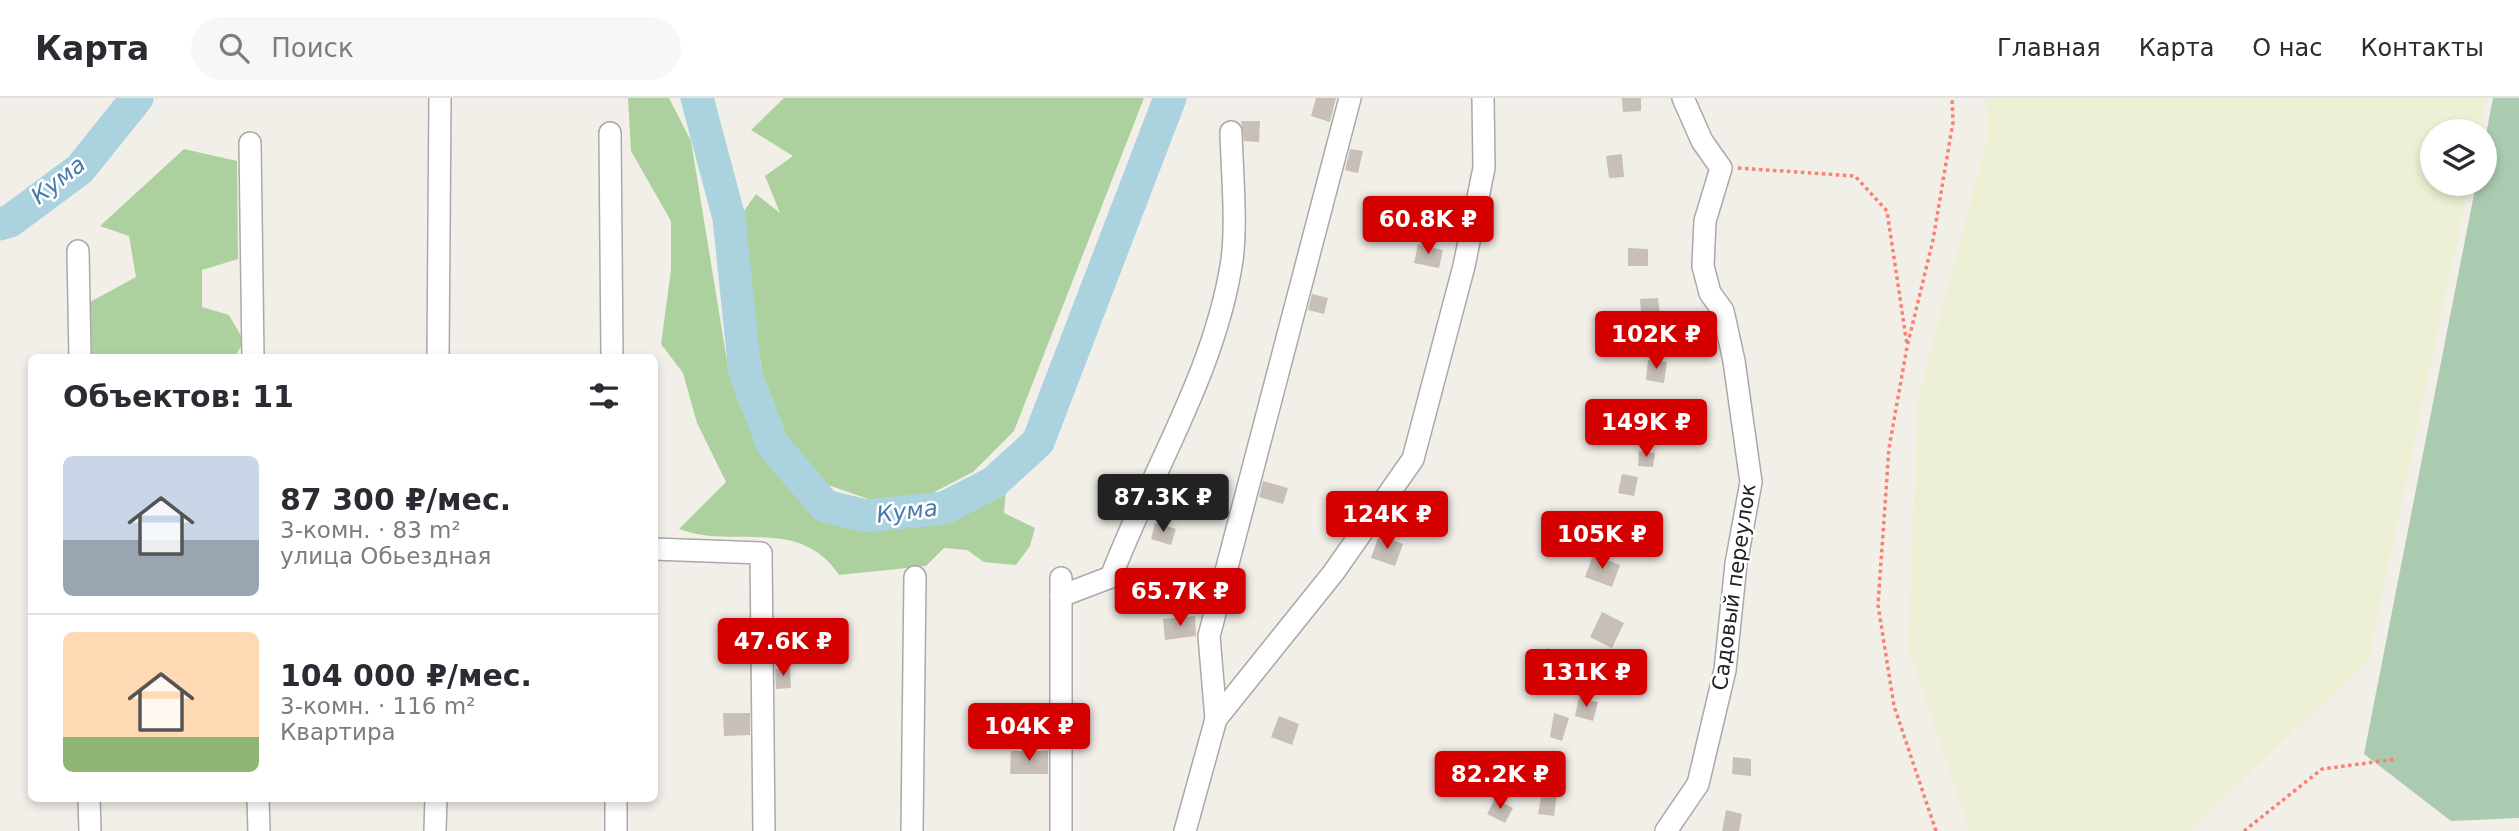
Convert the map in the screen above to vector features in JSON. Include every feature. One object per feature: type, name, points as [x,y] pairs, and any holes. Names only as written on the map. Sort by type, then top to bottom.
[{"type":"street","points":[[438,354],[440,98]]},
{"type":"street","points":[[1185,831],[1216,719],[1209,636],[1350,98]]},
{"type":"street","points":[[1216,719],[1334,572],[1413,459],[1464,266],[1484,168],[1483,98]]},
{"type":"street","points":[[1683,98],[1702,141],[1721,168]]},
{"type":"street","points":[[1061,831],[1061,587],[1111,577],[1205,357],[1223,306],[1232,257],[1231,132]]},
{"type":"street","points":[[610,133],[612,354]]},
{"type":"street","points":[[250,142],[253,354]]},
{"type":"street","name":"Садовый переулок","points":[[1666,831],[1698,784],[1725,670],[1735,564],[1751,482],[1734,361],[1723,311],[1710,293],[1703,266],[1705,221],[1721,168]]},
{"type":"street","points":[[78,251],[80,354]]},
{"type":"street","points":[[658,549],[761,553],[764,831]]},
{"type":"street","points":[[912,831],[915,576]]},
{"type":"street","points":[[89,802],[90,831]]},
{"type":"street","points":[[258,802],[259,831]]},
{"type":"street","points":[[435,831],[436,802]]},
{"type":"street","points":[[616,802],[616,831]]},
{"type":"path","points":[[1936,831],[1894,706],[1878,605],[1889,448],[1907,347],[1933,240],[1953,122],[1952,98]]},
{"type":"path","points":[[1721,168],[1856,176],[1887,211],[1907,347]]},
{"type":"path","points":[[2244,831],[2322,769],[2398,759]]},
{"type":"green space","points":[[628,98],[669,98],[691,141],[728,367],[765,451],[822,513],[863,525],[952,517],[985,503],[1006,490],[1004,513],[1035,528],[1030,546],[1016,565],[984,562],[967,550],[944,548],[926,566],[839,575],[823,557],[805,545],[765,537],[700,535],[679,529],[726,482],[697,423],[683,373],[661,344],[671,270],[671,221],[631,151]]},
{"type":"green space","points":[[784,98],[1144,98],[1014,431],[973,472],[919,500],[871,500],[828,485],[787,444],[762,372],[737,221],[756,194],[780,213],[765,176],[793,156],[751,130]]},
{"type":"green space","points":[[1985,98],[2487,98],[2483,119],[2420,119],[2420,196],[2466,196],[2368,662],[2188,831],[1970,831],[1908,647],[1918,398],[1988,137]]},
{"type":"green space","points":[[2493,98],[2519,98],[2519,818],[2451,821],[2364,754],[2474,196],[2497,196],[2497,119],[2489,119]]},
{"type":"green space","points":[[184,149],[237,161],[238,259],[202,270],[202,307],[229,315],[244,341],[237,354],[92,354],[90,302],[136,277],[129,236],[100,226]]},
{"type":"building","points":[[1316,98],[1336,98],[1330,122],[1311,116]]},
{"type":"building","points":[[1622,98],[1641,98],[1641,111],[1623,112]]},
{"type":"building","points":[[1241,121],[1260,121],[1259,142],[1244,141]]},
{"type":"building","points":[[1350,149],[1363,151],[1358,173],[1345,170]]},
{"type":"building","points":[[1622,154],[1624,177],[1609,178],[1606,156]]},
{"type":"building","points":[[1418,244],[1443,250],[1439,268],[1414,263]]},
{"type":"building","points":[[1628,248],[1648,249],[1648,266],[1628,266]]},
{"type":"building","points":[[1312,294],[1328,298],[1324,314],[1308,310]]},
{"type":"building","points":[[1658,298],[1661,324],[1642,326],[1640,299]]},
{"type":"building","points":[[1648,360],[1667,362],[1664,383],[1646,380]]},
{"type":"building","points":[[1639,451],[1655,453],[1653,467],[1638,466]]},
{"type":"building","points":[[1622,474],[1638,477],[1634,496],[1618,493]]},
{"type":"building","points":[[1177,479],[1196,485],[1190,503],[1171,498]]},
{"type":"building","points":[[1263,481],[1288,488],[1283,504],[1259,497]]},
{"type":"building","points":[[1155,523],[1176,529],[1171,545],[1151,539]]},
{"type":"building","points":[[1379,535],[1403,544],[1395,566],[1371,558]]},
{"type":"building","points":[[1593,555],[1620,565],[1612,587],[1585,577]]},
{"type":"building","points":[[1602,612],[1624,623],[1612,648],[1590,637]]},
{"type":"building","points":[[1195,616],[1196,636],[1165,640],[1163,619]]},
{"type":"building","points":[[1547,648],[1571,658],[1564,678],[1539,668]]},
{"type":"building","points":[[790,668],[791,688],[776,689],[775,669]]},
{"type":"building","points":[[1579,698],[1598,702],[1593,721],[1575,716]]},
{"type":"building","points":[[723,713],[750,713],[750,735],[724,736]]},
{"type":"building","points":[[1554,713],[1569,718],[1562,741],[1550,737]]},
{"type":"building","points":[[1279,716],[1299,724],[1292,745],[1271,737]]},
{"type":"building","points":[[1011,751],[1048,751],[1048,774],[1010,774]]},
{"type":"building","points":[[1733,757],[1751,759],[1751,776],[1732,774]]},
{"type":"building","points":[[1542,791],[1557,793],[1554,816],[1538,814]]},
{"type":"building","points":[[1495,799],[1513,808],[1505,823],[1487,814]]},
{"type":"building","points":[[1726,810],[1742,814],[1739,831],[1722,831]]},
{"type":"waterway","name":"Кума","points":[[0,224],[10,221],[80,169],[137,98]]},
{"type":"waterway","name":"Кума","points":[[697,98],[729,218],[745,373],[773,445],[825,506],[866,516],[944,508],[993,483],[1038,442],[1170,98]]}]
